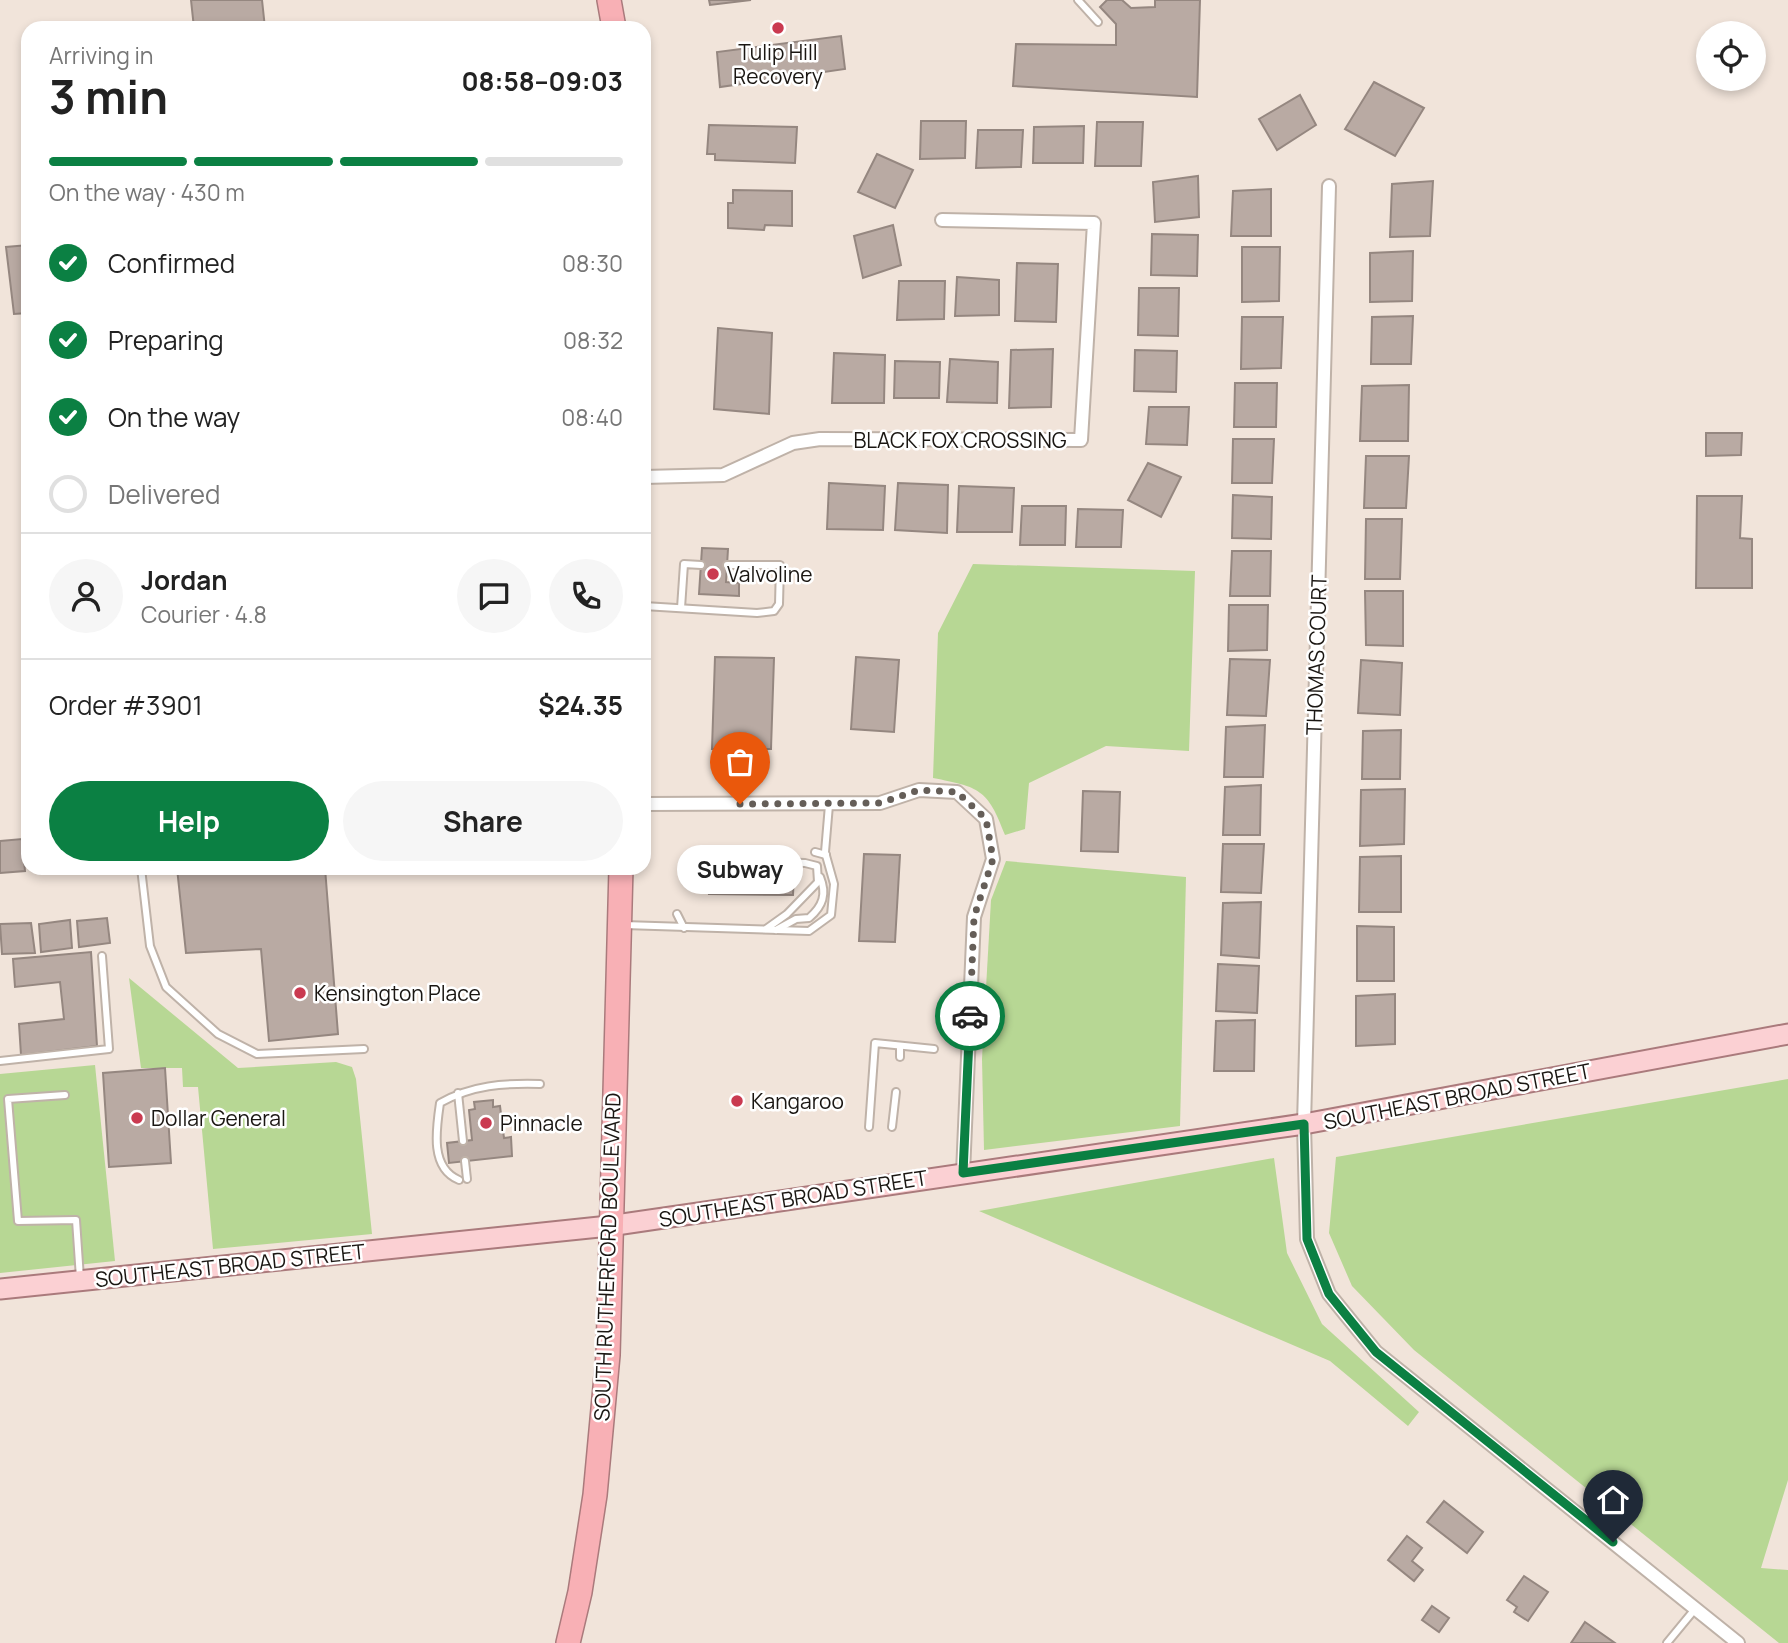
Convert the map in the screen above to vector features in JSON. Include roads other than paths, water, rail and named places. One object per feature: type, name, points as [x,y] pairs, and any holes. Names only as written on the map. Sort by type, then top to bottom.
[{"type":"highway","points":[[609,0],[613,21]]},
{"type":"highway","name":"SOUTH RUTHERFORD BOULEVARD","points":[[568,1643],[580,1592],[595,1495],[608,1355],[609,1226],[621,875]]},
{"type":"main road","name":"SOUTHEAST BROAD STREET","points":[[0,1289],[609,1226],[1304,1124],[1788,1034]]},
{"type":"street","name":"THOMAS COURT","points":[[1329,186],[1304,1124],[1307,1239],[1329,1294],[1376,1352],[1738,1643]]},
{"type":"street","name":"BLACK FOX CROSSING","points":[[651,477],[723,475],[793,443],[820,439],[1082,440],[1094,223],[942,220]]},
{"type":"street","points":[[651,804],[880,803],[919,790],[957,792],[986,819],[993,859],[974,917],[963,1173]]},
{"type":"lane","points":[[1078,0],[1098,22]]},
{"type":"lane","points":[[681,608],[684,564],[701,565]]},
{"type":"lane","points":[[651,607],[757,613],[775,611],[779,604],[780,565],[727,565]]},
{"type":"lane","points":[[619,925],[809,931],[831,915],[834,884],[826,855],[829,805]]},
{"type":"lane","points":[[816,852],[826,855]]},
{"type":"lane","points":[[685,867],[694,860],[805,863],[817,866],[824,895],[818,911],[809,918],[796,919],[774,930]]},
{"type":"lane","points":[[142,875],[150,946],[166,987],[218,1034],[257,1054],[364,1049]]},
{"type":"lane","points":[[764,930],[805,897],[818,882],[819,876]]},
{"type":"lane","points":[[677,914],[684,928]]},
{"type":"lane","points":[[0,1060],[109,1049],[102,956]]},
{"type":"lane","points":[[869,1127],[875,1043],[934,1049]]},
{"type":"lane","points":[[900,1046],[900,1057]]},
{"type":"lane","points":[[465,1161],[463,1180],[446,1174],[439,1162],[436,1129],[440,1103],[458,1093],[505,1083],[540,1084]]},
{"type":"lane","points":[[892,1127],[896,1092]]},
{"type":"lane","points":[[458,1093],[463,1141]]},
{"type":"lane","points":[[65,1095],[8,1099],[18,1221],[76,1220],[80,1280]]},
{"type":"lane","points":[[0,1133],[11,1132]]},
{"type":"lane","points":[[1667,1643],[1695,1609]]},
{"type":"place","name":"Tulip Hill Recovery","points":[[778,28]]},
{"type":"place","name":"Valvoline","points":[[713,574]]},
{"type":"place","name":"Subway","points":[[740,804]]},
{"type":"place","name":"Kensington Place","points":[[300,993]]},
{"type":"place","name":"Kangaroo","points":[[737,1101]]},
{"type":"place","name":"Dollar General","points":[[137,1118]]},
{"type":"place","name":"Pinnacle","points":[[486,1123]]}]
